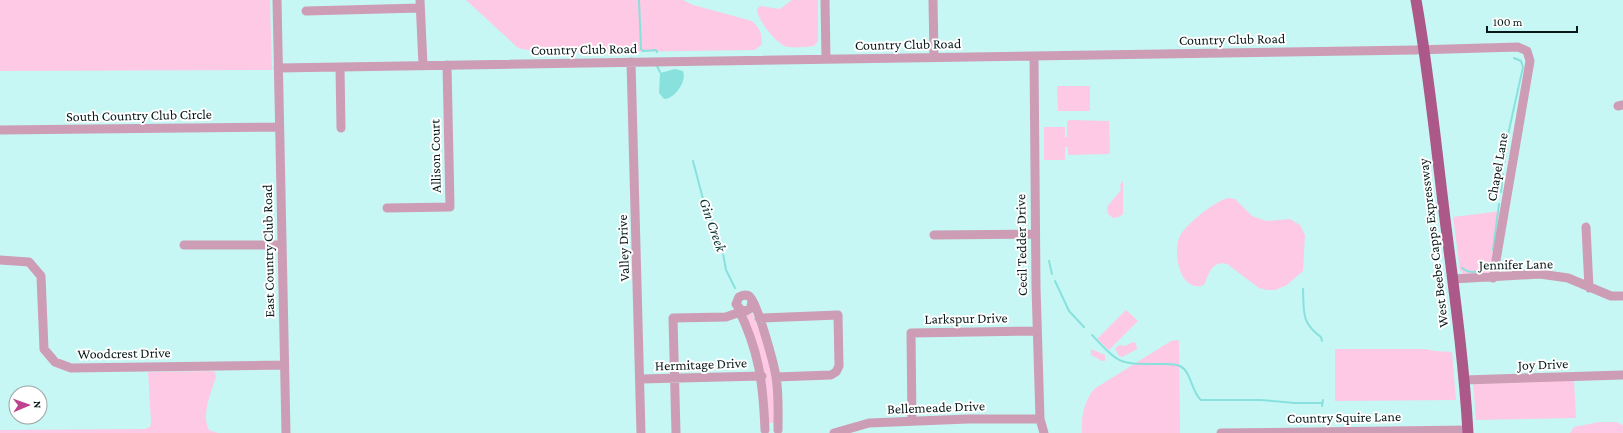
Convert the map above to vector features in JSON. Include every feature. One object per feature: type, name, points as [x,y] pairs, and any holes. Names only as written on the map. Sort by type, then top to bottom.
[{"type":"main road","name":"West Beebe Capps Expressway","points":[[1416,0],[1425,50],[1453,279],[1468,432]]},
{"type":"street","name":"East Country Club Road","points":[[277,0],[286,433]]},
{"type":"street","points":[[825,0],[826,59]]},
{"type":"street","points":[[934,0],[934,58]]},
{"type":"street","points":[[306,11],[420,4],[423,65]]},
{"type":"street","name":"Country Club Road","points":[[278,68],[1425,50],[1518,47],[1527,51],[1530,61]]},
{"type":"street","name":"Cecil Tedder Drive","points":[[1034,56],[1037,331],[1040,419],[1044,433]]},
{"type":"street","name":"Chapel Lane","points":[[1492,278],[1530,61]]},
{"type":"street","name":"Valley Drive","points":[[631,62],[641,380],[641,433]]},
{"type":"street","name":"Allison Court","points":[[387,208],[450,207],[447,65]]},
{"type":"street","points":[[340,67],[341,128]]},
{"type":"street","name":"South Country Club Circle","points":[[0,130],[279,127]]},
{"type":"street","points":[[1586,227],[1589,288]]},
{"type":"street","points":[[934,235],[1035,234]]},
{"type":"street","points":[[184,245],[282,245]]},
{"type":"street","name":"Woodcrest Drive","points":[[0,260],[29,262],[41,276],[44,349],[55,362],[71,368],[284,365]]},
{"type":"street","name":"Jennifer Lane","points":[[1453,279],[1492,278],[1540,274],[1568,278],[1611,296],[1623,296]]},
{"type":"street","points":[[764,432],[762,376],[754,347],[738,309],[736,301],[741,295],[749,296],[752,300],[759,318],[776,377],[779,431]]},
{"type":"street","points":[[676,433],[673,318],[726,317],[738,309]]},
{"type":"street","points":[[759,318],[838,315],[839,366],[836,372],[831,375],[776,377]]},
{"type":"street","name":"Larkspur Drive","points":[[912,421],[911,333],[1037,331]]},
{"type":"street","name":"Joy Drive","points":[[1464,380],[1623,375]]},
{"type":"street","name":"Hermitage Drive","points":[[641,380],[762,376]]},
{"type":"street","name":"Bellemeade Drive","points":[[834,433],[866,424],[968,419],[1040,419]]},
{"type":"street","points":[[764,432],[772,426],[779,431]]},
{"type":"street","name":"Country Squire Lane","points":[[1221,433],[1468,432]]},
{"type":"shaded area","points":[[0,0],[270,0],[272,70],[0,71]]},
{"type":"shaded area","points":[[466,0],[683,0],[693,5],[752,21],[760,31],[762,44],[755,50],[543,53],[518,48]]},
{"type":"shaded area","points":[[792,0],[818,0],[818,41],[814,46],[784,46],[769,32],[760,19],[757,9],[760,6],[780,9]]},
{"type":"shaded area","points":[[1057,86],[1090,86],[1090,111],[1058,111]]},
{"type":"shaded area","points":[[1069,120],[1109,121],[1110,153],[1070,155],[1068,154],[1068,147],[1065,147],[1065,160],[1044,160],[1044,127],[1065,127],[1065,137],[1067,137],[1067,122]]},
{"type":"shaded area","points":[[1123,181],[1123,214],[1119,217],[1113,218],[1108,214],[1107,207],[1121,190],[1120,185]]},
{"type":"shaded area","points":[[1228,198],[1235,199],[1252,216],[1266,221],[1290,219],[1300,225],[1305,235],[1303,271],[1287,285],[1275,290],[1259,288],[1227,264],[1222,263],[1214,266],[1204,285],[1196,286],[1189,283],[1184,278],[1180,270],[1177,252],[1180,236],[1188,225],[1201,214],[1222,200]]},
{"type":"shaded area","points":[[1502,211],[1493,269],[1488,274],[1463,274],[1460,270],[1453,217]]},
{"type":"shaded area","points":[[1126,310],[1138,321],[1109,350],[1097,339]]},
{"type":"shaded area","points":[[752,313],[763,340],[774,379],[775,423],[769,423],[746,317],[746,315]]},
{"type":"shaded area","points":[[1178,340],[1180,433],[1082,433],[1084,410],[1094,389],[1171,341]]},
{"type":"shaded area","points":[[1133,342],[1136,343],[1137,349],[1122,357],[1119,356],[1115,348],[1120,345],[1125,346]]},
{"type":"shaded area","points":[[1091,349],[1105,355],[1105,361],[1091,355]]},
{"type":"shaded area","points":[[1335,349],[1425,349],[1452,352],[1456,400],[1335,401]]},
{"type":"shaded area","points":[[148,372],[215,372],[216,377],[209,397],[206,418],[209,430],[218,433],[0,433],[0,430],[145,429],[150,427],[151,422]]},
{"type":"shaded area","points":[[1574,379],[1576,418],[1476,420],[1473,381]]},
{"type":"shaded area","points":[[1599,422],[1617,422],[1623,425],[1623,433],[1570,433],[1574,427]]},
{"type":"water","points":[[675,69],[683,71],[684,75],[682,84],[676,93],[664,99],[659,93],[660,73]]},
{"type":"waterway","points":[[639,0],[641,49],[643,51],[656,50],[657,52]]},
{"type":"waterway","points":[[1507,139],[1523,67],[1521,61],[1514,58]]},
{"type":"waterway","points":[[657,66],[660,72]]},
{"type":"waterway","points":[[1504,164],[1507,145]]},
{"type":"waterway","name":"Gin Creek","points":[[693,161],[703,199],[721,242],[726,270],[735,288]]},
{"type":"waterway","points":[[1501,192],[1503,174]]},
{"type":"waterway","points":[[1493,250],[1499,204]]},
{"type":"waterway","points":[[1049,261],[1052,274]]},
{"type":"waterway","points":[[1462,268],[1474,272],[1486,268],[1492,262]]},
{"type":"waterway","points":[[1055,281],[1069,311],[1084,327]]},
{"type":"waterway","points":[[1303,289],[1304,311],[1307,322],[1310,327],[1321,337],[1322,341]]},
{"type":"waterway","points":[[1092,335],[1109,352],[1121,361],[1136,364],[1175,364],[1180,366],[1187,373],[1195,392],[1201,400],[1261,400],[1295,403],[1322,403]]},
{"type":"waterway","points":[[1322,406],[1323,400]]}]
